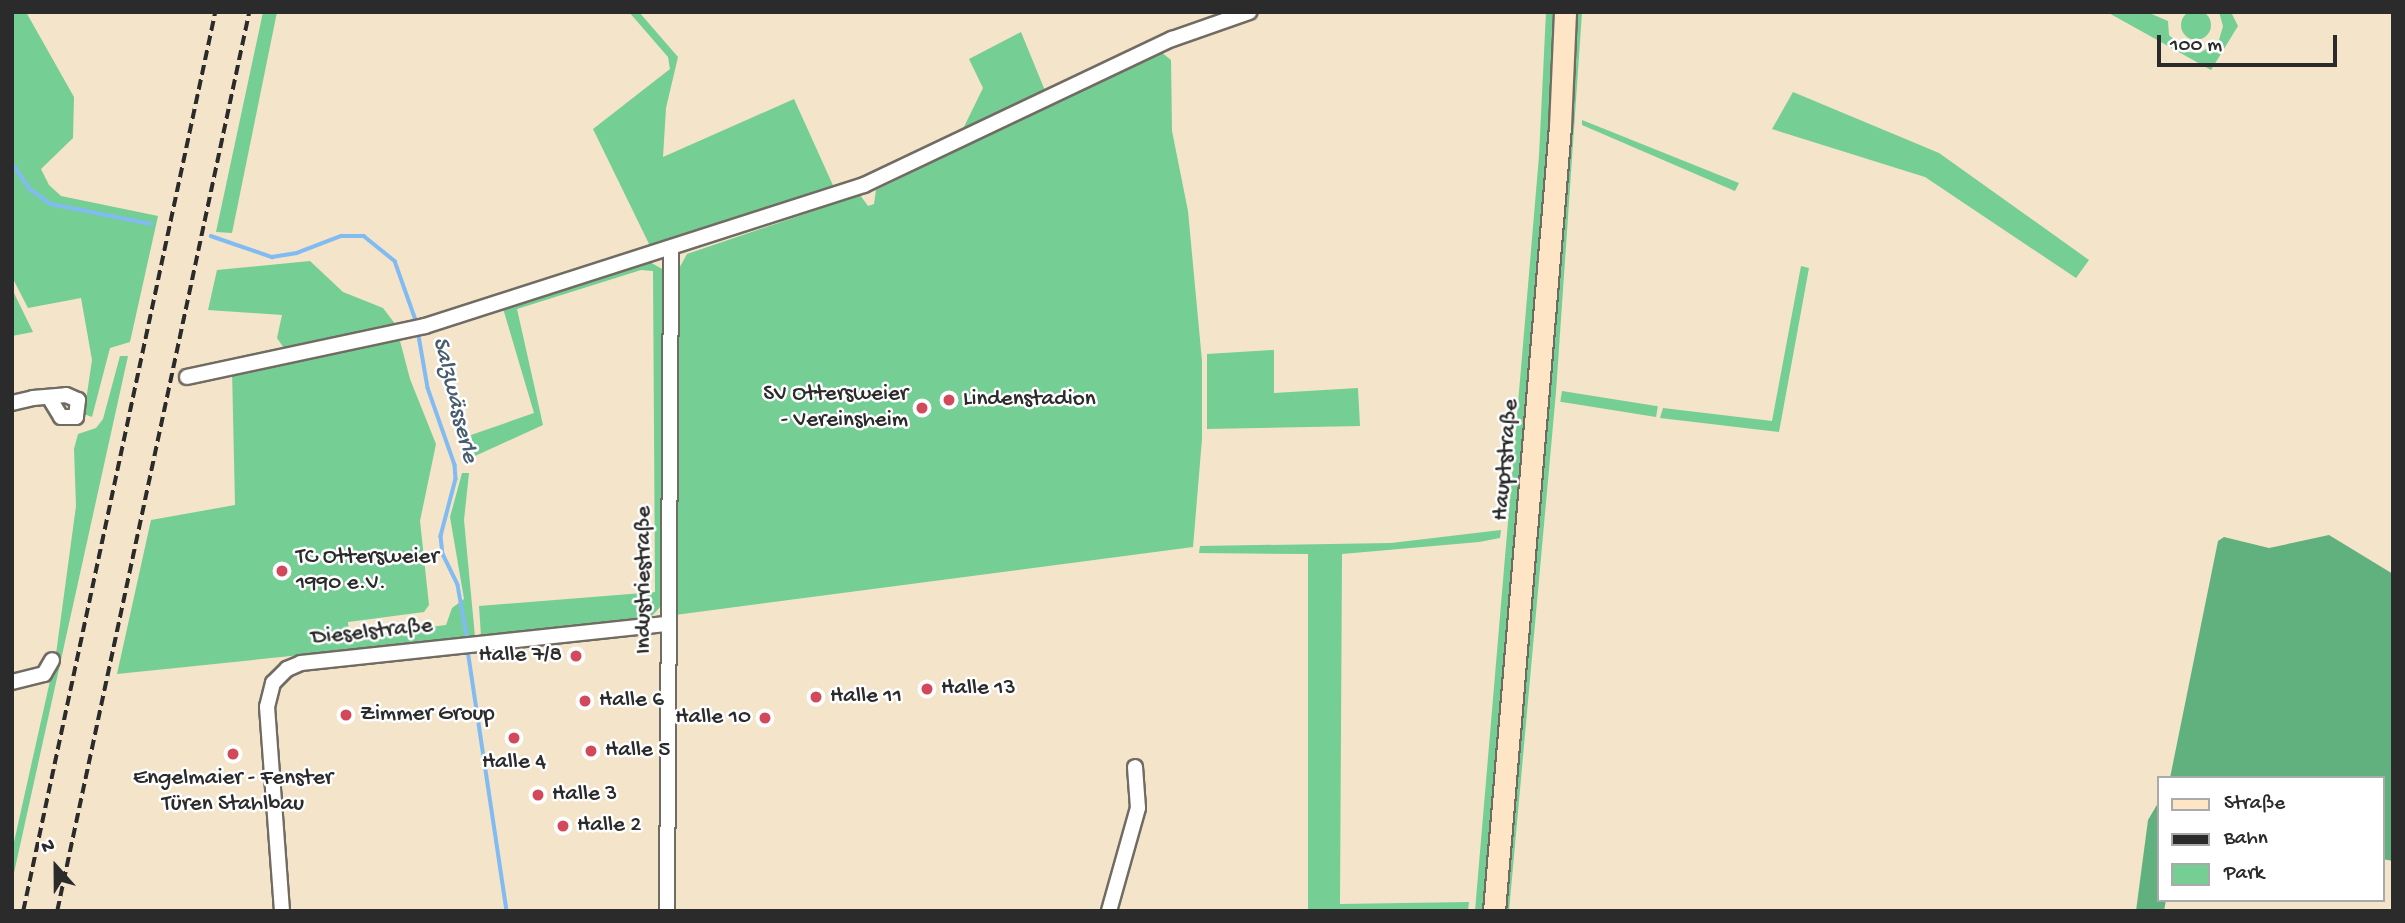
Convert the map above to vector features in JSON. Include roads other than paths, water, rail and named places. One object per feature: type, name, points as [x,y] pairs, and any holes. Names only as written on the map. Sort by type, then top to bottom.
[{"type":"street","points":[[187,377],[425,326],[864,185],[1172,39],[1249,12]]},
{"type":"street","name":"Hauptstraße","points":[[1494,911],[1559,141],[1565,12]]},
{"type":"street","name":"Industriestraße","points":[[667,911],[671,249]]},
{"type":"street","points":[[12,403],[49,397]]},
{"type":"street","name":"Dieselstraße","points":[[282,911],[268,707],[273,683],[287,669],[301,663],[668,624]]},
{"type":"street","points":[[12,682],[44,674],[52,660]]},
{"type":"street","points":[[1109,911],[1138,808],[1135,767]]},
{"type":"waterway","name":"Salzwässerle","points":[[12,163],[31,190],[51,204],[151,224]]},
{"type":"waterway","name":"Salzwässerle","points":[[211,236],[272,257],[297,253],[341,236],[364,236],[395,261],[417,323]]},
{"type":"waterway","name":"Salzwässerle","points":[[418,330],[428,388],[455,465],[456,479],[441,536],[443,554],[458,585],[468,642]]},
{"type":"waterway","name":"Salzwässerle","points":[[468,650],[507,911]]},
{"type":"railway","points":[[23,911],[215,12]]},
{"type":"railway","points":[[57,911],[249,12]]},
{"type":"place","name":"Lindenstadion","points":[[949,400]]},
{"type":"place","name":"SV Ottersweier - Vereinsheim","points":[[922,408]]},
{"type":"place","name":"TC Ottersweier 1990 e.V.","points":[[282,571]]},
{"type":"place","name":"Halle 7/8","points":[[576,656]]},
{"type":"place","name":"Halle 13","points":[[927,689]]},
{"type":"place","name":"Halle 11","points":[[816,697]]},
{"type":"place","name":"Halle 6","points":[[585,701]]},
{"type":"place","name":"Zimmer Group","points":[[346,715]]},
{"type":"place","name":"Halle 10","points":[[765,718]]},
{"type":"place","name":"Halle 4","points":[[514,738]]},
{"type":"place","name":"Halle 5","points":[[591,751]]},
{"type":"place","name":"Engelmaier - Fenster Türen Stahlbau","points":[[233,754]]},
{"type":"place","name":"Halle 3","points":[[538,795]]},
{"type":"place","name":"Halle 2","points":[[563,826]]}]
